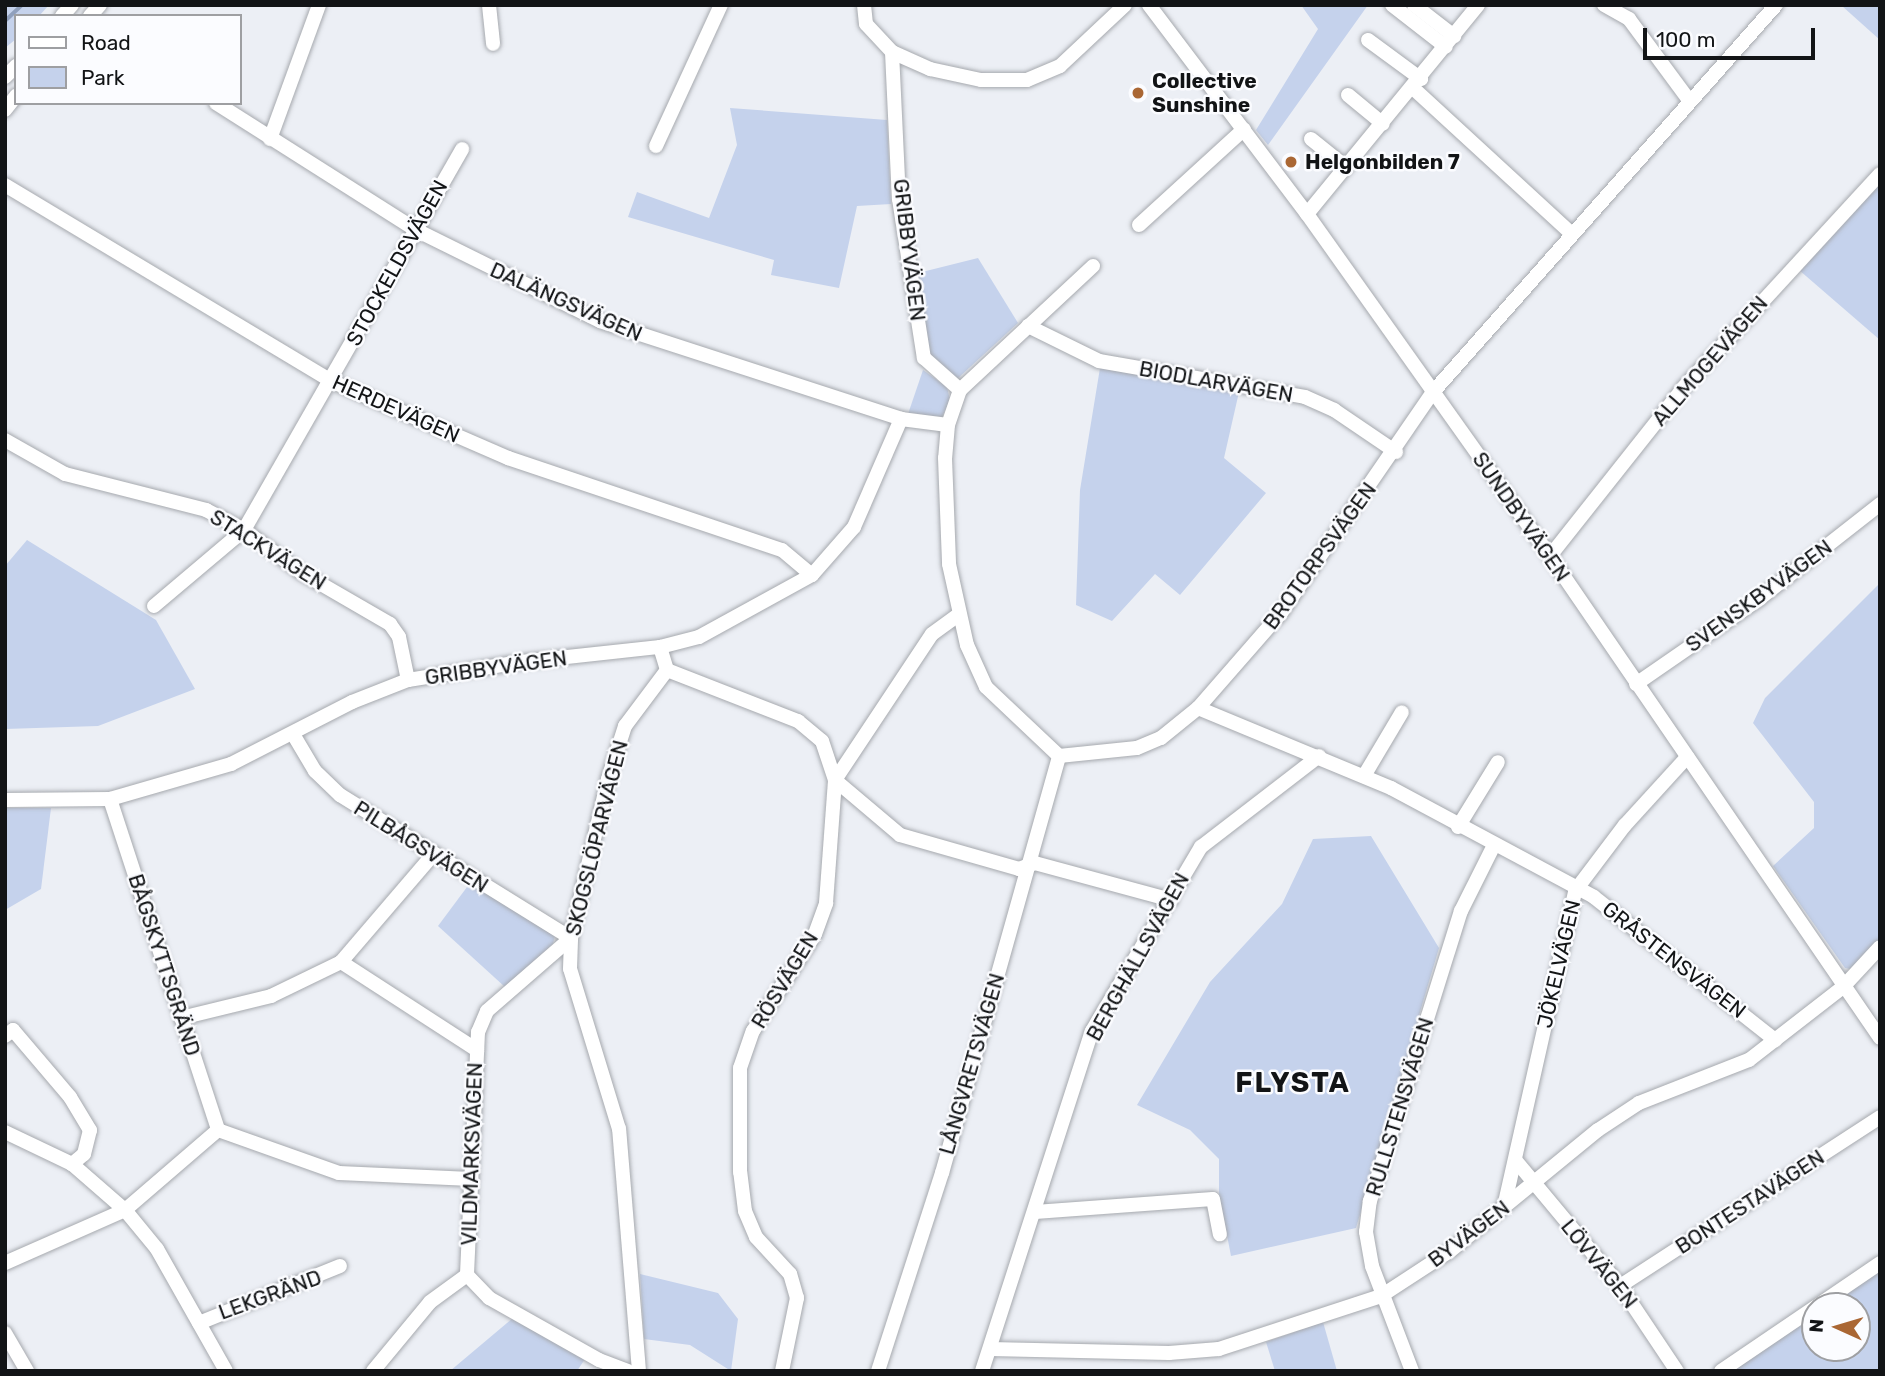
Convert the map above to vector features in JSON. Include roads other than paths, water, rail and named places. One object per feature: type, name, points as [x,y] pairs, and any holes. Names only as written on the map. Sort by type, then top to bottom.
[{"type":"street","points":[[270,139],[319,5]]},
{"type":"street","points":[[489,5],[493,44]]},
{"type":"street","points":[[656,146],[721,5]]},
{"type":"street","points":[[864,5],[866,24],[892,52],[930,69],[981,80],[1027,80],[1060,66],[1125,5]]},
{"type":"street","name":"SUNDBYVÄGEN","points":[[1149,5],[1307,214],[1550,556],[1880,1038]]},
{"type":"street","points":[[1392,5],[1450,41]]},
{"type":"street","points":[[1414,5],[1450,41]]},
{"type":"street","points":[[1307,214],[1417,84],[1478,5]]},
{"type":"street","points":[[1604,5],[1629,19],[1689,100]]},
{"type":"street","name":"BROTORPSVÄGEN","points":[[1059,756],[1138,747],[1161,738],[1198,708],[1281,612],[1396,452],[1433,392],[1776,5]]},
{"type":"street","points":[[1368,40],[1572,234]]},
{"type":"street","name":"GRIBBYVÄGEN","points":[[892,52],[899,199],[924,358],[960,390]]},
{"type":"street","points":[[1348,94],[1383,124]]},
{"type":"street","name":"DALÄNGSVÄGEN","points":[[219,105],[416,230],[611,325],[901,419],[948,425]]},
{"type":"street","points":[[1139,225],[1244,129]]},
{"type":"street","points":[[1311,139],[1346,167]]},
{"type":"street","name":"STOCKELDSVÄGEN","points":[[154,606],[244,530],[462,149]]},
{"type":"street","name":"ALLMOGEVÄGEN","points":[[1550,556],[1684,387],[1880,174]]},
{"type":"street","name":"HERDEVÄGEN","points":[[5,185],[331,381],[520,462],[782,550],[813,575]]},
{"type":"street","points":[[1059,756],[986,687],[967,645],[948,564],[948,425],[960,390],[1093,266]]},
{"type":"street","name":"BIODLARVÄGEN","points":[[1028,326],[1099,361],[1305,397],[1334,410],[1396,452]]},
{"type":"street","name":"GRIBBYVÄGEN","points":[[5,800],[110,799],[232,764],[408,680],[521,662],[660,648],[698,637],[813,575],[854,527],[901,419]]},
{"type":"street","name":"STACKVÄGEN","points":[[5,440],[65,474],[206,510],[244,530],[302,573],[390,624],[399,637],[408,680]]},
{"type":"street","name":"SVENSKBYVÄGEN","points":[[1636,684],[1759,599],[1880,504]]},
{"type":"street","name":"RÖSVÄGEN","points":[[782,1371],[797,1298],[790,1274],[756,1237],[745,1211],[740,1172],[740,1068],[753,1031],[815,934],[826,902],[835,780],[932,634],[960,614]]},
{"type":"street","points":[[660,648],[667,670],[798,721],[822,741],[835,780],[900,835],[1019,869],[1035,863],[1171,900]]},
{"type":"street","name":"SKOGSLÖPARVÄGEN","points":[[639,1371],[619,1129],[570,969],[571,938],[625,726],[667,670]]},
{"type":"street","name":"GRÅSTENSVÄGEN","points":[[1198,708],[1364,776],[1575,891],[1594,897],[1775,1040]]},
{"type":"street","points":[[1364,776],[1402,712]]},
{"type":"street","name":"PILBÅGSVÄGEN","points":[[293,734],[315,771],[340,795],[432,856],[571,938]]},
{"type":"street","name":"LÅNGVRETSVÄGEN","points":[[878,1371],[942,1173],[1059,756]]},
{"type":"street","name":"BERGHÄLLSVÄGEN","points":[[982,1371],[1092,1031],[1201,847],[1319,756]]},
{"type":"street","name":"JÖKELVÄGEN","points":[[1504,1207],[1575,891],[1625,825],[1687,757]]},
{"type":"street","points":[[1458,827],[1498,762]]},
{"type":"street","name":"BÅGSKYTTSGRÄND","points":[[110,799],[218,1130]]},
{"type":"street","name":"RULLSTENSVÄGEN","points":[[1412,1371],[1381,1296],[1366,1232],[1370,1201],[1461,911],[1493,847]]},
{"type":"street","points":[[181,1018],[271,996],[341,962],[432,856]]},
{"type":"street","name":"VILDMARKSVÄGEN","points":[[373,1371],[430,1302],[467,1275],[478,1032],[487,1011],[571,938]]},
{"type":"street","name":"BYVÄGEN","points":[[990,1349],[1169,1353],[1219,1349],[1381,1296],[1535,1185],[1598,1130],[1639,1103],[1749,1060],[1843,987],[1880,947]]},
{"type":"street","points":[[341,962],[477,1050]]},
{"type":"street","points":[[8,1028],[70,1097],[90,1130],[84,1154],[72,1164]]},
{"type":"street","name":"BONTESTAVÄGEN","points":[[1620,1286],[1880,1117]]},
{"type":"street","points":[[5,1263],[125,1210],[218,1130],[339,1173],[471,1179]]},
{"type":"street","points":[[5,1132],[72,1164],[125,1210],[157,1249],[226,1371]]},
{"type":"street","name":"LÖVVÄGEN","points":[[1516,1161],[1620,1286],[1677,1371]]},
{"type":"street","points":[[1035,1212],[1213,1199],[1220,1234]]},
{"type":"street","points":[[1838,1292],[1880,1263]]},
{"type":"street","name":"LEKGRÄND","points":[[199,1323],[340,1266]]},
{"type":"street","points":[[467,1275],[489,1297],[599,1360],[628,1371]]},
{"type":"street","points":[[1721,1371],[1801,1317]]},
{"type":"street","points":[[5,1333],[27,1371]]},
{"type":"waterway","points":[[5,21],[22,5]]},
{"type":"place","name":"Collective Sunshine","points":[[1138,93]]},
{"type":"place","name":"Helgonbilden 7","points":[[1291,162]]},
{"type":"district","name":"FLYSTA","points":[[1293,1083]]}]
